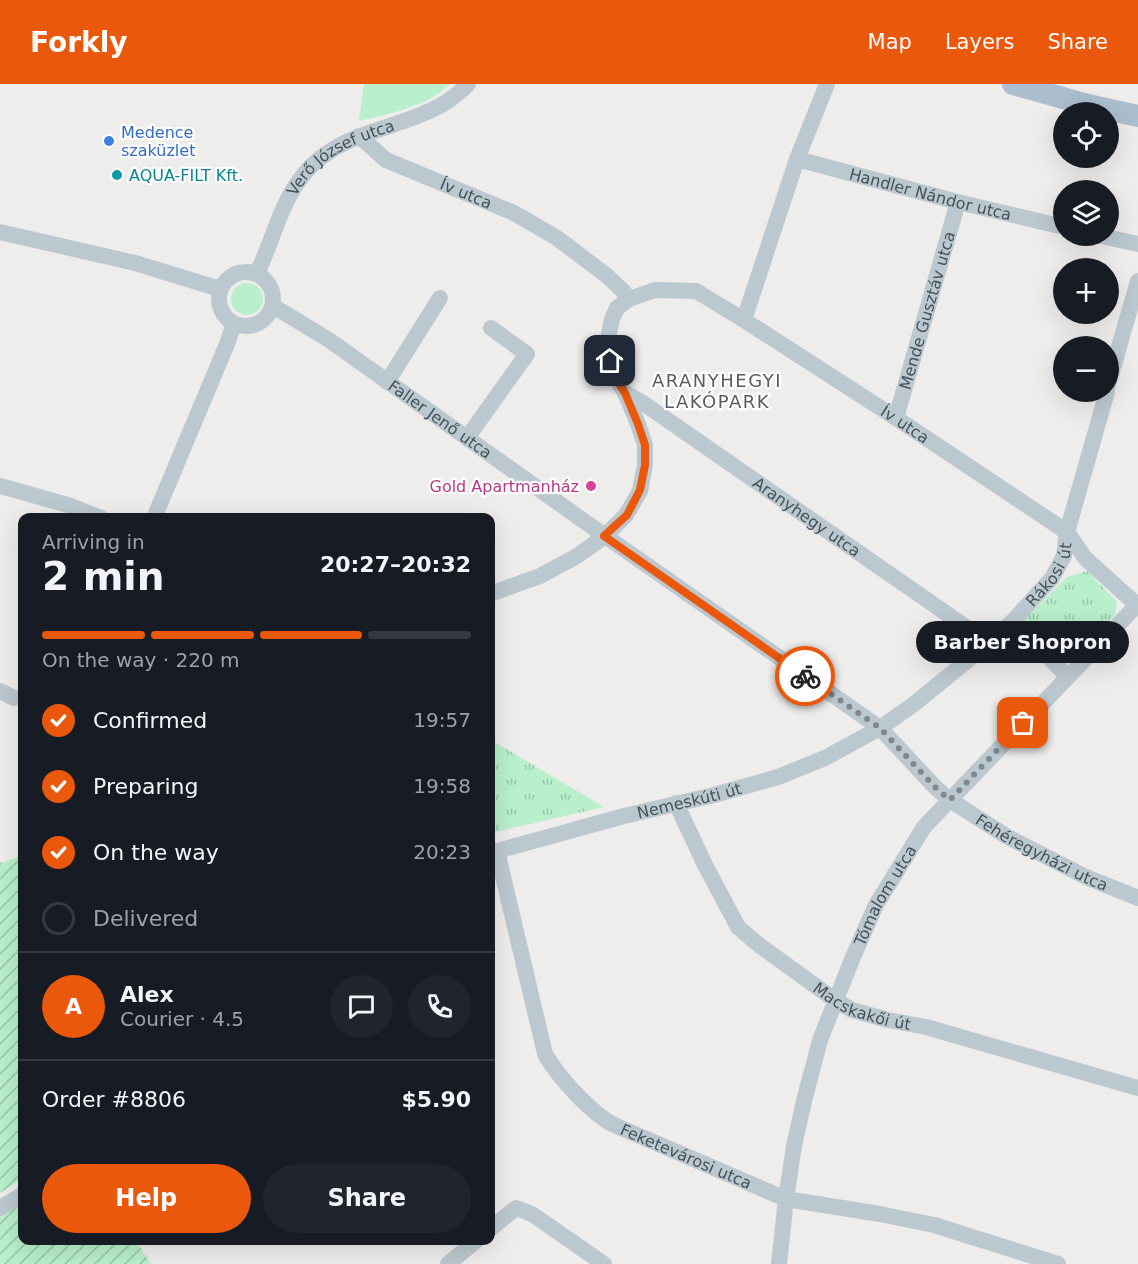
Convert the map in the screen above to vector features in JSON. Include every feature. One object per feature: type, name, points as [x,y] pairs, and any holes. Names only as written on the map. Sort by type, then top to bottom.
[{"type":"main road","points":[[1013,84],[1138,116]]},
{"type":"street","name":"Verő József utca","points":[[257,273],[288,198],[305,173],[330,149],[359,136],[434,110],[458,95],[468,84]]},
{"type":"street","points":[[744,320],[797,159],[828,84]]},
{"type":"street","name":"Ív utca","points":[[359,136],[386,160],[514,213],[557,238],[606,275],[629,299],[655,290],[696,291],[896,418],[1067,532]]},
{"type":"street","name":"Handler Nándor utca","points":[[797,159],[958,202],[1053,224]]},
{"type":"street","name":"Mende Gusztáv utca","points":[[896,418],[958,202]]},
{"type":"street","points":[[0,232],[135,263],[220,289]]},
{"type":"street","points":[[1119,240],[1138,244]]},
{"type":"street","points":[[239,272],[257,273],[264,277],[273,290],[273,306],[270,313],[258,324],[242,326],[234,324],[222,313],[219,305],[220,289],[231,276],[239,272]]},
{"type":"street","points":[[1119,347],[1138,281]]},
{"type":"street","points":[[387,382],[440,298]]},
{"type":"street","points":[[495,592],[540,576],[577,556],[627,515],[640,490],[645,465],[645,445],[625,393],[613,374],[606,348],[612,319],[617,308],[629,299]]},
{"type":"street","name":"Faller Jenő utca","points":[[273,306],[329,340],[604,536],[880,728]]},
{"type":"street","points":[[156,513],[234,324]]},
{"type":"street","points":[[467,438],[527,354],[490,328]]},
{"type":"street","name":"Aranyhegy utca","points":[[625,393],[643,403],[989,643]]},
{"type":"street","name":"Rákosi út","points":[[880,728],[914,704],[989,643],[1013,621],[1052,578],[1064,556],[1067,532],[1104,402]]},
{"type":"street","points":[[0,486],[88,513]]},
{"type":"street","points":[[1067,532],[1085,558],[1137,604]]},
{"type":"street","name":"Tómalom utca","points":[[779,1264],[794,1146],[820,1040],[876,905],[924,827],[1137,604]]},
{"type":"street","points":[[1013,621],[1067,676]]},
{"type":"street","name":"Fehéregyházi utca","points":[[880,728],[950,800],[1006,836],[1086,878],[1138,898]]},
{"type":"street","name":"Nemeskúti út","points":[[495,852],[778,777],[825,758],[880,728]]},
{"type":"street","name":"Macskakői út","points":[[676,803],[738,927],[835,1000],[852,1010],[926,1027],[1138,1088]]},
{"type":"street","name":"Feketevárosi utca","points":[[495,856],[545,1054],[561,1077],[603,1120],[786,1199],[934,1225],[1058,1264]]},
{"type":"street","points":[[0,1208],[18,1197]]},
{"type":"street","points":[[495,1225],[516,1208],[532,1214],[604,1264]]},
{"type":"street","points":[[448,1264],[471,1245]]},
{"type":"green space","points":[[364,84],[450,84],[432,98],[420,103],[359,121]]},
{"type":"green space","points":[[247,283],[258,288],[263,299],[258,310],[247,315],[236,310],[231,299],[236,288]]},
{"type":"green space","points":[[1087,571],[1117,602],[1115,615],[1067,663],[1024,620],[1067,577]]},
{"type":"green space","points":[[495,742],[604,807],[495,832]]},
{"type":"green space","points":[[18,857],[18,1182],[0,1193],[0,863]]},
{"type":"green space","points":[[18,1204],[18,1245],[139,1245],[151,1264],[0,1264],[0,1215]]},
{"type":"way so far","points":[[805,676],[880,728],[950,800],[1023,723]]},
{"type":"place","name":"Medence szaküzlet","points":[[109,141]]},
{"type":"place","name":"AQUA-FILT Kft.","points":[[117,175]]},
{"type":"place","name":"Gold Apartmanház","points":[[591,486]]},
{"type":"place","name":"Barber Shopron","points":[[1023,723]]},
{"type":"district","name":"ARANYHEGYI LAKÓPARK","points":[[717,391]]},
{"type":"route","points":[[610,361],[613,374],[625,393],[638,424],[645,445],[645,465],[640,490],[627,515],[604,536],[805,676]]}]
